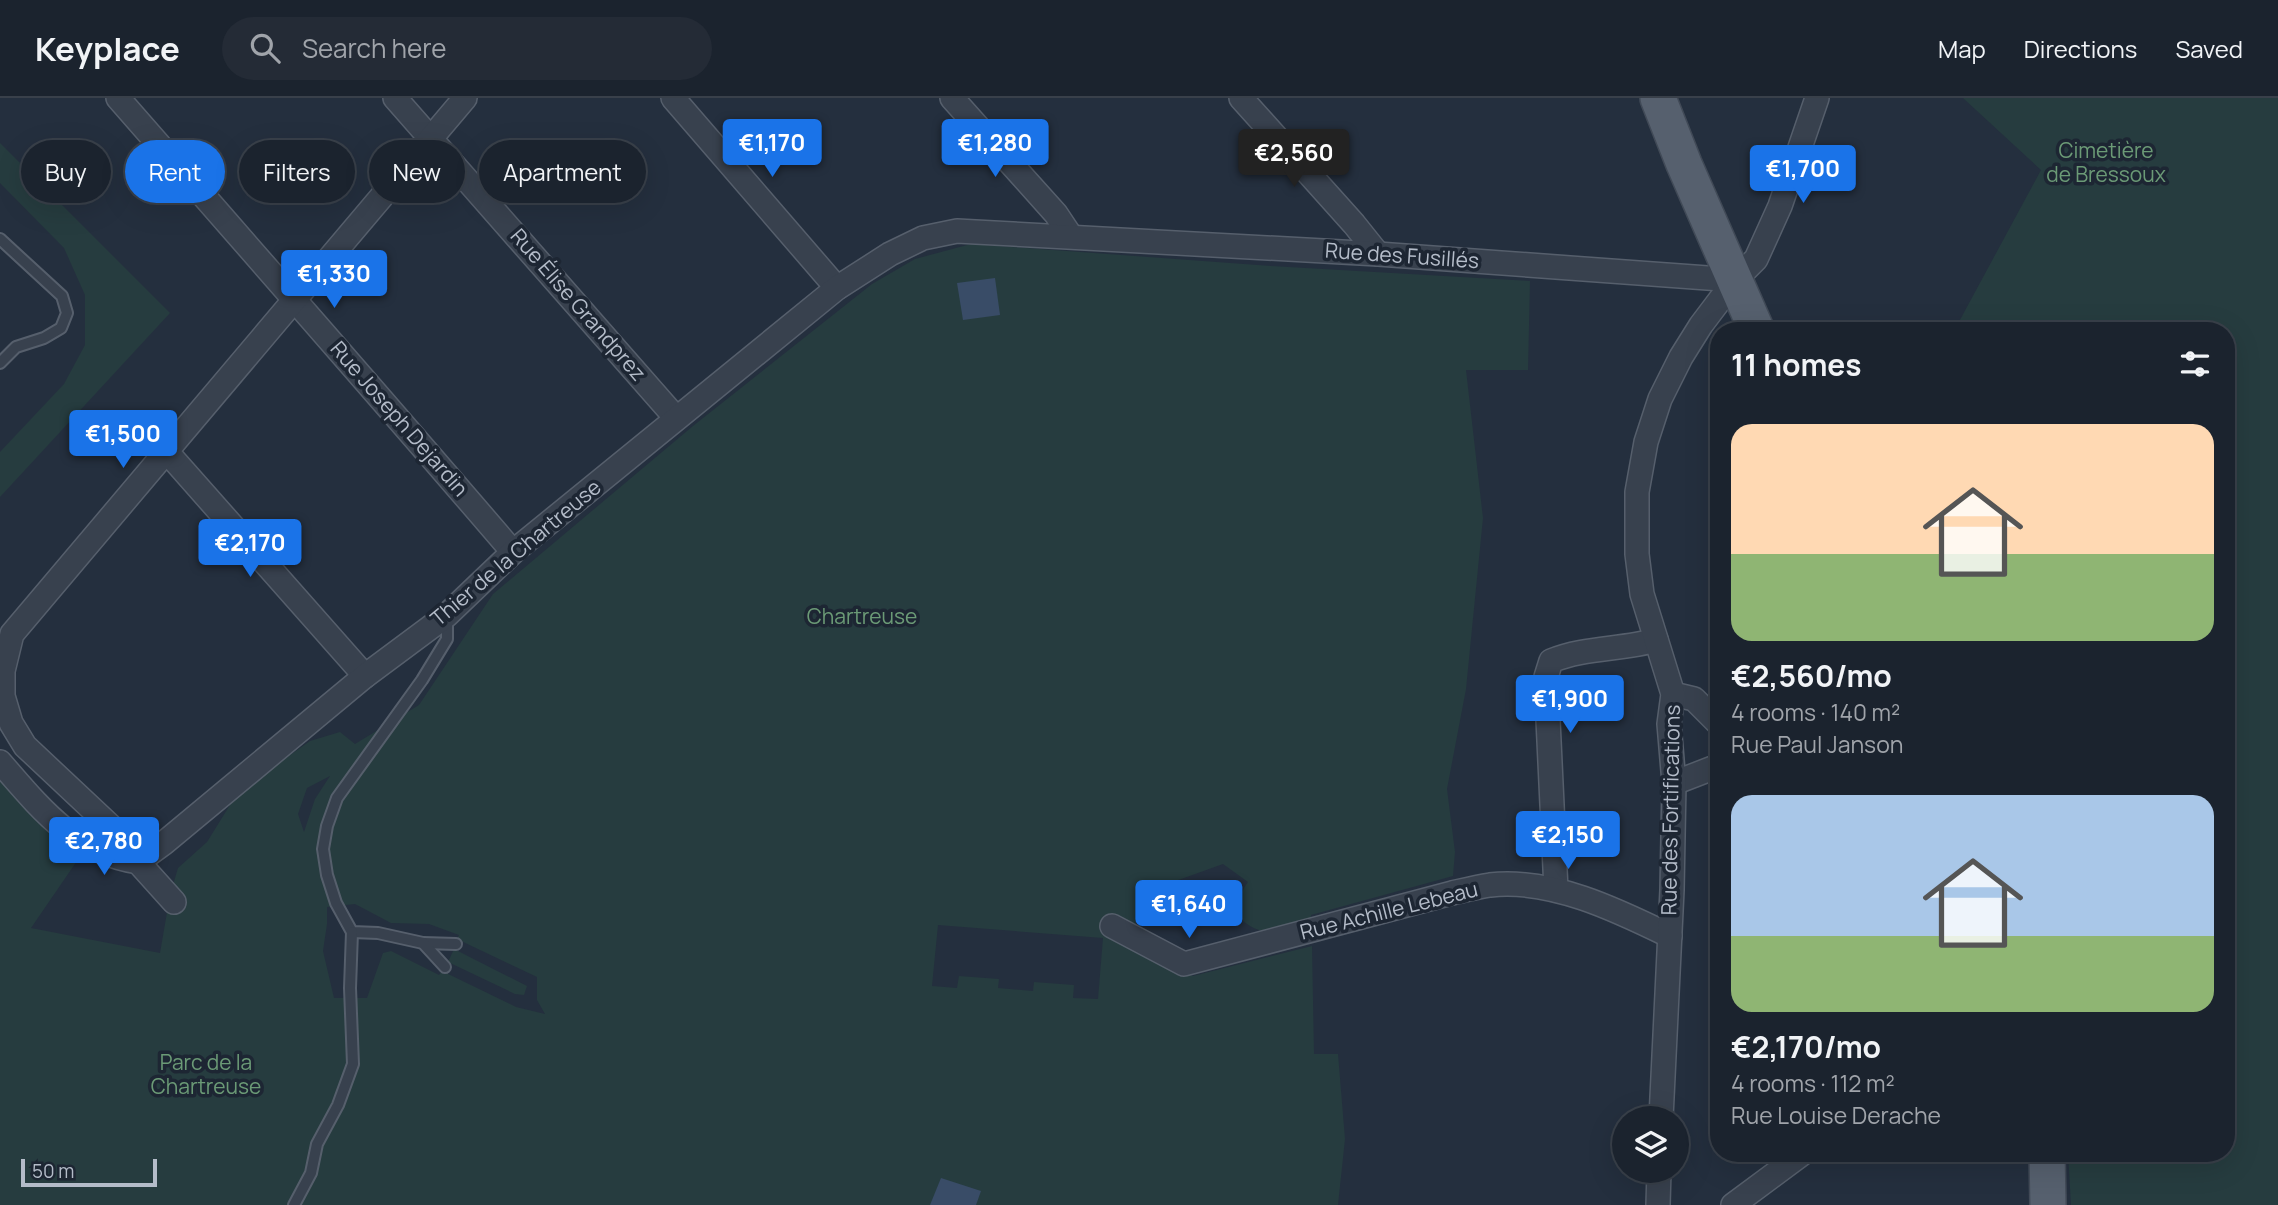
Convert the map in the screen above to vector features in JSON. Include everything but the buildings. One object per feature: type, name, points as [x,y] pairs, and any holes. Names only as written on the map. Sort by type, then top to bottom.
[{"type":"main road","points":[[1658,98],[1753,322]]},
{"type":"main road","points":[[2047,1162],[2048,1205]]},
{"type":"street","name":"Rue Joseph Dejardin","points":[[118,98],[330,338],[513,552]]},
{"type":"street","name":"Rue Élise Grandprez","points":[[395,98],[677,418]]},
{"type":"street","points":[[174,902],[138,862],[122,837],[25,746],[11,723],[3,696],[4,671],[12,634],[465,98]]},
{"type":"street","points":[[673,98],[837,288]]},
{"type":"street","points":[[952,98],[1056,214],[1070,235]]},
{"type":"street","points":[[1241,98],[1378,254]]},
{"type":"street","name":"Rue des Fortifications","points":[[1662,1106],[1670,936],[1674,783],[1668,742],[1673,694],[1642,594],[1637,554],[1637,492],[1646,442],[1660,399],[1701,325],[1735,280],[1756,259],[1780,206],[1817,98]]},
{"type":"street","name":"Thier de la Chartreuse","points":[[138,862],[365,676],[447,615],[513,552],[837,288],[890,254],[923,238],[957,231],[1070,235]]},
{"type":"street","name":"Rue des Fusillés","points":[[1070,235],[1735,280]]},
{"type":"street","points":[[167,452],[365,676]]},
{"type":"street","points":[[1556,890],[1546,677],[1551,661],[1583,651],[1620,649],[1657,640]]},
{"type":"street","points":[[1673,694],[1694,699],[1710,715]]},
{"type":"street","points":[[0,762],[50,818],[85,844],[112,857],[138,862]]},
{"type":"street","points":[[1674,783],[1710,769]]},
{"type":"street","name":"Rue Achille Lebeau","points":[[1112,926],[1184,964],[1491,885],[1556,890],[1616,909],[1670,936]]},
{"type":"street","points":[[1733,1205],[1791,1162]]},
{"type":"street","points":[[1657,1205],[1658,1183]]},
{"type":"lane","points":[[0,239],[62,296],[67,313],[61,328],[44,338],[16,347],[0,363]]},
{"type":"lane","points":[[294,1205],[311,1173],[317,1144],[338,1105],[353,1064],[349,988],[352,932],[336,903],[327,875],[323,849],[327,826],[337,798],[422,680],[447,639],[447,615]]},
{"type":"lane","points":[[352,932],[378,933],[423,943],[456,944]]},
{"type":"lane","points":[[423,943],[445,967]]},
{"type":"green space","name":"Cimetière de Bressoux","points":[[1963,98],[2278,98],[2278,1205],[2071,1205],[2069,1162],[2235,1162],[2235,322],[1959,322],[2041,170]]},
{"type":"green space","points":[[0,143],[21,164],[21,203],[60,203],[170,313],[0,497],[0,452],[64,384],[85,345],[85,295],[64,248],[0,183]]},
{"type":"green space","points":[[971,244],[1271,266],[1530,281],[1528,370],[1466,370],[1483,518],[1466,689],[1447,789],[1455,852],[1453,876],[1311,915],[1311,919],[1263,932],[1247,924],[1239,915],[1238,904],[1248,882],[1223,864],[1170,883],[1140,908],[1130,947],[1193,976],[1312,946],[1314,1054],[1338,1054],[1345,1139],[1338,1205],[0,1205],[0,776],[79,858],[31,928],[160,953],[170,895],[178,868],[207,842],[238,792],[310,741],[340,732],[355,744],[419,705],[493,594],[693,426],[872,284],[915,259]],"holes":[[[330,776],[315,799],[304,832],[298,814],[307,788]],[[355,904],[391,923],[429,924],[459,935],[457,939],[537,977],[537,1000],[545,1014],[516,1007],[442,971],[439,975],[391,951],[383,953],[367,998],[334,998],[323,951],[327,907]],[[938,925],[1103,938],[1098,999],[1073,998],[1074,985],[1034,982],[1033,991],[998,988],[999,979],[959,976],[957,988],[932,986]]]},
{"type":"green space","points":[[454,949],[527,986],[524,995],[515,994],[448,962]]},
{"type":"water","points":[[995,278],[1000,315],[963,320],[957,283]]},
{"type":"water","points":[[941,1178],[981,1191],[976,1205],[930,1205]]},
{"type":"park label","name":"Chartreuse","points":[[862,617]]},
{"type":"park label","name":"Parc de la Chartreuse","points":[[206,1075]]}]
